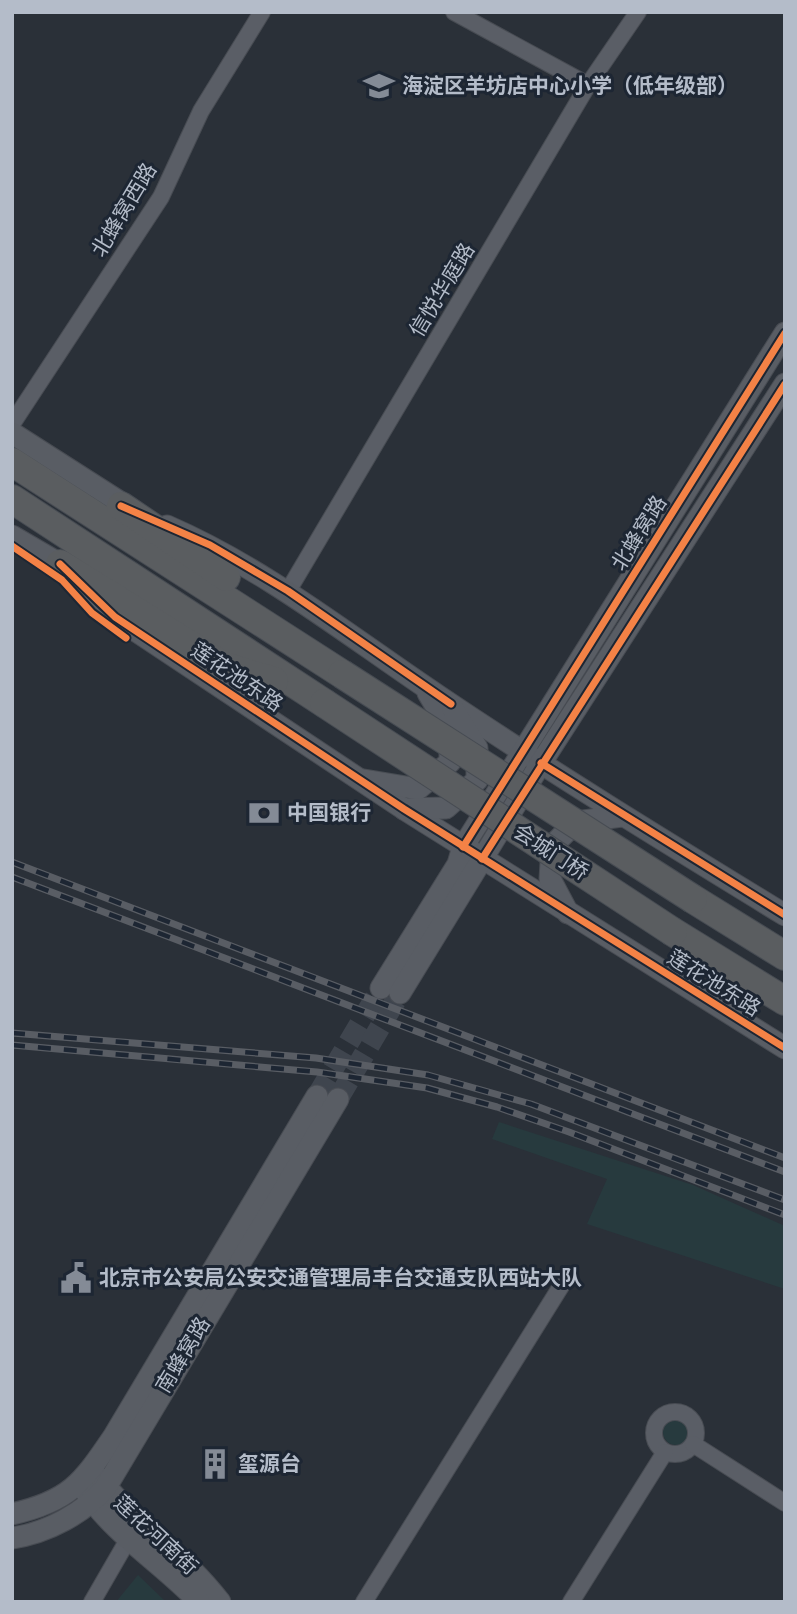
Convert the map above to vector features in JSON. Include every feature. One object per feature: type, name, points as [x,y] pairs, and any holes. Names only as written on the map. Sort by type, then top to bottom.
[{"type":"highway","points":[[12,461],[331,667]]},
{"type":"highway","name":"莲花池东路","points":[[12,499],[314,696]]},
{"type":"highway","points":[[121,506],[272,608],[331,667]]},
{"type":"highway","points":[[60,564],[224,666],[314,696]]},
{"type":"highway","name":"会城门桥","points":[[331,667],[785,956]]},
{"type":"highway","name":"会城门桥","points":[[314,696],[673,932]]},
{"type":"highway","name":"莲花池东路","points":[[673,932],[785,1002]]},
{"type":"street","name":"北蜂窝西路","points":[[12,424],[161,197],[201,111],[262,12]]},
{"type":"street","points":[[454,12],[588,85]]},
{"type":"street","name":"信悦华庭路","points":[[288,591],[588,85],[638,12]]},
{"type":"street","name":"北蜂窝路","points":[[463,846],[785,333]]},
{"type":"street","name":"北蜂窝路","points":[[482,859],[785,384]]},
{"type":"street","points":[[12,433],[121,506],[209,545],[288,591],[451,705],[622,816],[785,915]]},
{"type":"street","name":"莲花池东路","points":[[12,536],[60,564],[115,617],[404,809],[785,1048]]},
{"type":"street","points":[[12,546],[62,580],[107,626],[145,649],[165,650]]},
{"type":"street","points":[[359,779],[418,789],[450,762],[450,730],[425,687]]},
{"type":"street","points":[[404,809],[446,808],[477,780],[477,748],[451,705]]},
{"type":"street","points":[[568,914],[550,879],[552,846],[576,822],[622,816]]},
{"type":"street","points":[[463,846],[458,864],[390,991],[482,859]]},
{"type":"street","name":"南蜂窝路","points":[[86,1477],[328,1098],[99,1495]]},
{"type":"street","points":[[364,1602],[564,1283]]},
{"type":"street","points":[[676,1412],[689,1418],[696,1430],[693,1444],[684,1452],[665,1452],[656,1442],[654,1428],[662,1416],[676,1412]]},
{"type":"street","points":[[693,1444],[785,1503]]},
{"type":"street","points":[[571,1602],[665,1452]]},
{"type":"street","points":[[12,1514],[61,1497],[86,1477]]},
{"type":"street","name":"莲花河南街","points":[[86,1477],[99,1495],[106,1520],[134,1531],[201,1577],[220,1602]]},
{"type":"street","points":[[12,1538],[71,1517],[99,1495]]},
{"type":"street","points":[[92,1602],[134,1531]]},
{"type":"street","name":"莲花河南街","points":[[134,1531],[159,1563],[199,1602]]},
{"type":"green space","points":[[499,1122],[693,1185],[785,1226],[785,1289],[587,1224],[607,1179],[492,1139]]},
{"type":"green space","points":[[676,1419],[685,1423],[689,1432],[685,1441],[676,1445],[667,1441],[663,1432],[667,1423]]},
{"type":"green space","points":[[138,1575],[166,1602],[116,1602]]},
{"type":"tunnel","points":[[317,1096],[381,988]]},
{"type":"tunnel","points":[[338,1099],[400,993]]},
{"type":"railway","points":[[12,862],[785,1158]]},
{"type":"railway","points":[[12,877],[785,1172]]},
{"type":"railway","points":[[12,1033],[316,1058],[428,1075],[531,1104],[785,1200]]},
{"type":"railway","points":[[12,1045],[317,1072],[427,1088],[497,1107],[569,1132],[785,1215]]},
{"type":"cycle path","points":[[463,847],[785,333]]},
{"type":"cycle path","points":[[482,859],[785,384]]},
{"type":"cycle path","points":[[121,506],[210,545],[288,591],[451,704]]},
{"type":"cycle path","points":[[12,546],[62,580],[92,613],[126,638]]},
{"type":"cycle path","points":[[60,564],[115,617],[404,809],[785,1048]]},
{"type":"cycle path","points":[[541,763],[785,915]]},
{"type":"place","name":"海淀区羊坊店中心小学（低年级部）","points":[[379,86]]},
{"type":"place","name":"中国银行","points":[[264,813]]},
{"type":"place","name":"北京市公安局公安交通管理局丰台交通支队西站大队","points":[[76,1278]]},
{"type":"place","name":"玺源台","points":[[215,1464]]}]
